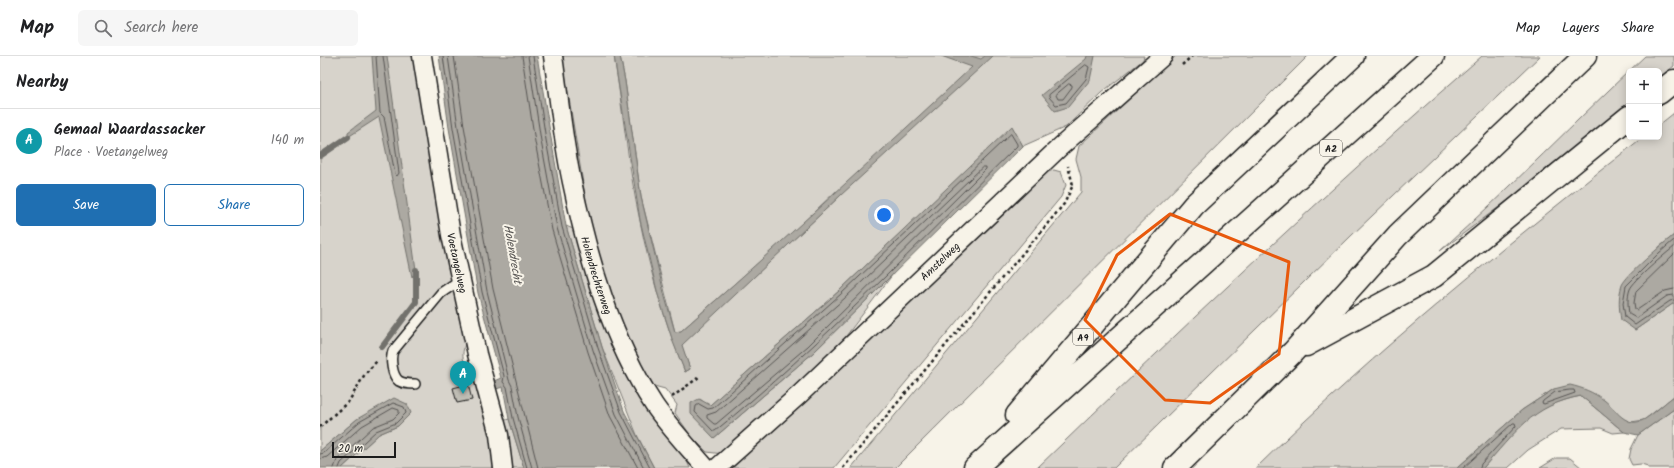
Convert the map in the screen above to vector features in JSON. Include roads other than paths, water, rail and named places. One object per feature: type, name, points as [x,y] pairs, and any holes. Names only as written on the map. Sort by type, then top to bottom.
[{"type":"highway","name":"A9","points":[[974,468],[1194,205],[1352,56]]},
{"type":"highway","name":"A2","points":[[974,468],[1433,56]]},
{"type":"highway","points":[[1176,468],[1293,352],[1398,234],[1585,56]]},
{"type":"highway","points":[[1662,91],[1674,81]]},
{"type":"highway","points":[[1293,352],[1434,276],[1626,119]]},
{"type":"street","name":"Voetangelweg","points":[[422,56],[451,235],[477,354],[499,435],[503,468]]},
{"type":"street","name":"Holendrechterweg","points":[[553,56],[572,181],[589,248],[605,302],[624,349],[657,408],[706,468]]},
{"type":"street","name":"Amstelweg","points":[[717,468],[800,394],[1060,147],[1154,60]]},
{"type":"lane","points":[[415,384],[399,381],[395,376],[391,360],[393,351],[441,293],[460,280]]},
{"type":"water","points":[[372,56],[387,56],[416,270],[412,277],[379,117],[348,137],[348,132],[376,111]]},
{"type":"water","name":"Holendrecht","points":[[439,56],[537,56],[566,226],[602,347],[624,411],[654,468],[524,468],[509,419],[503,387],[496,389],[494,381],[501,378],[478,293],[449,128]]},
{"type":"water","points":[[614,56],[620,56],[625,81],[641,197],[675,332],[681,331],[755,266],[972,67],[941,56],[971,56],[981,59],[985,56],[993,56],[841,195],[682,345],[690,369],[685,372],[673,342],[658,295],[640,220]]},
{"type":"water","points":[[1087,56],[1095,56],[1090,80],[1068,107],[1055,111],[1042,95],[1086,59]]},
{"type":"water","points":[[1012,126],[1023,146],[814,352],[714,438],[691,414],[691,403],[699,399],[710,405],[839,291]]},
{"type":"water","points":[[1674,235],[1674,303],[1635,330],[1621,320],[1619,302],[1622,285],[1638,267]]},
{"type":"water","points":[[1570,385],[1584,389],[1596,395],[1604,400],[1622,417],[1632,422],[1638,422],[1645,419],[1674,396],[1674,409],[1638,435],[1624,432],[1581,396],[1564,400],[1549,406],[1525,423],[1483,468],[1457,468],[1522,410],[1554,389]]},
{"type":"water","points":[[394,398],[407,404],[411,413],[398,426],[379,434],[342,468],[320,468],[320,451],[357,419]]},
{"type":"waterway","points":[[320,156],[348,137]]},
{"type":"waterway","points":[[382,347],[416,302],[416,270]]},
{"type":"place","name":"Gemaal Waardassacker","points":[[463,394]]}]
